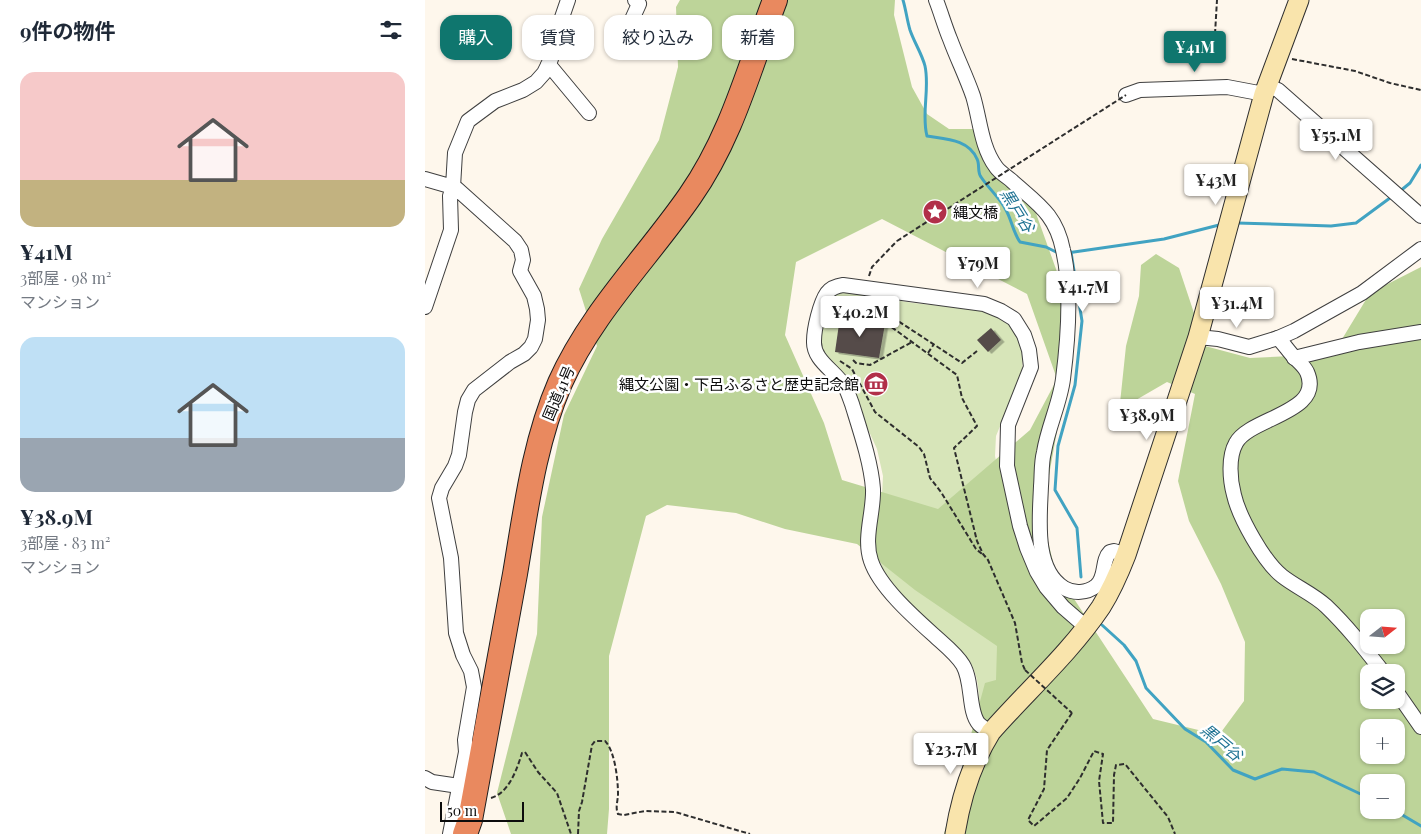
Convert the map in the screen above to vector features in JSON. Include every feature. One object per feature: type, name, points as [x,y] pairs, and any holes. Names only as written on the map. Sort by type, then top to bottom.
[{"type":"highway","name":"国道41号","points":[[465,834],[470,820],[467,791],[535,458],[546,419],[561,382],[578,348],[594,323],[691,196],[719,150],[741,98],[775,0]]},
{"type":"street","points":[[425,307],[451,230],[451,196],[455,153],[468,121],[495,101],[523,90],[536,82],[544,73],[569,0]]},
{"type":"street","points":[[634,15],[639,4],[635,0]]},
{"type":"street","points":[[936,0],[949,38],[973,95],[987,151],[997,168],[1051,216],[1064,251],[1069,306],[1063,380],[1043,452],[1039,520],[1045,561],[1050,572],[1063,588],[1075,592],[1083,592],[1097,586],[1104,574],[1105,560],[1110,552],[1114,551],[1127,555]]},
{"type":"street","points":[[955,834],[959,810],[971,770],[991,732],[1086,627],[1101,607],[1113,586],[1127,555],[1198,336],[1266,90],[1299,0]]},
{"type":"street","points":[[548,65],[551,66],[589,113]]},
{"type":"street","points":[[1126,95],[1140,90],[1227,87],[1278,90],[1421,216]]},
{"type":"street","points":[[425,179],[457,189],[515,241],[521,250],[523,260],[520,271],[533,296],[538,320],[535,339],[531,347],[474,390],[468,400],[459,455],[439,498],[451,558],[456,633],[463,655],[471,671],[474,687],[465,740],[467,791],[450,834]]},
{"type":"street","points":[[1198,336],[1249,347],[1278,338],[1362,293],[1421,249]]},
{"type":"street","points":[[991,732],[976,720],[969,677],[963,665],[953,652],[899,602],[885,585],[871,561],[868,546],[873,491],[852,402],[845,386],[816,353],[813,343],[814,331],[827,292],[835,286],[843,285],[984,304],[1014,319],[1024,335],[1029,350],[1031,367],[1007,425],[1007,466],[1020,526],[1037,572],[1063,607],[1086,627]]},
{"type":"street","points":[[1294,358],[1359,342],[1421,332]]},
{"type":"street","points":[[1278,338],[1294,358],[1303,365],[1308,374],[1309,386],[1304,399],[1297,406],[1246,432],[1236,442],[1231,455],[1233,495],[1239,511],[1260,549],[1273,567],[1282,576],[1316,598],[1326,607],[1376,664]]},
{"type":"street","points":[[1405,704],[1421,727]]},
{"type":"street","points":[[425,778],[467,791]]},
{"type":"path","points":[[1215,34],[1217,0]]},
{"type":"path","points":[[1278,56],[1355,71],[1390,83],[1421,90]]},
{"type":"path","points":[[864,288],[872,267],[897,240],[1126,95]]},
{"type":"path","points":[[821,306],[889,315],[963,364],[977,351]]},
{"type":"path","points":[[860,311],[860,314],[886,323],[957,374],[962,398],[977,426],[954,448],[977,541],[983,554]]},
{"type":"path","points":[[853,360],[856,363],[870,366],[912,342]]},
{"type":"path","points":[[928,354],[934,344]]},
{"type":"path","points":[[838,360],[852,369],[875,412],[919,447],[924,454],[930,478],[941,492],[976,549],[988,560],[1015,623],[1025,670],[1072,713],[1047,750],[1044,789],[1028,820],[1034,826],[1067,798],[1094,751],[1103,754],[1099,781],[1103,823],[1113,823],[1116,765],[1125,764],[1168,817],[1175,834]]},
{"type":"path","points":[[578,834],[579,811],[592,745],[595,741],[599,740],[605,741],[611,750],[617,781],[616,807],[618,814],[624,815],[645,811],[675,812],[750,834]]},
{"type":"path","points":[[467,791],[491,799],[500,794],[515,772],[522,753],[525,752],[538,772],[557,794],[571,834]]},
{"type":"green space","points":[[680,0],[895,0],[894,15],[912,87],[927,114],[949,129],[983,129],[993,154],[1033,205],[1061,283],[1063,398],[1044,503],[1047,537],[1055,570],[1153,719],[1219,735],[1244,701],[1245,642],[1221,584],[1189,521],[1178,481],[1195,394],[1167,382],[1129,404],[1120,403],[1126,346],[1139,296],[1141,265],[1156,254],[1179,268],[1205,346],[1250,358],[1333,354],[1370,293],[1421,267],[1421,834],[944,834],[985,683],[996,680],[997,646],[915,590],[857,544],[785,529],[736,513],[667,505],[646,516],[609,656],[609,809],[607,834],[511,834],[497,793],[537,634],[542,517],[564,415],[597,346],[579,289],[602,239],[659,140],[678,67],[678,60],[712,60],[712,15],[676,15],[676,7]],"holes":[[[882,219],[1027,294],[1057,379],[1030,430],[938,509],[842,480],[824,423],[785,335],[796,262]]]},
{"type":"green space","points":[[841,291],[913,303],[982,310],[997,316],[1009,325],[1017,336],[1023,355],[1022,373],[996,436],[995,456],[1003,493],[1049,605],[980,716],[978,684],[970,662],[965,655],[897,591],[882,569],[879,552],[883,476],[877,449],[856,403],[819,347],[819,338],[833,296]]},
{"type":"building","points":[[840,317],[885,324],[879,358],[835,352]]},
{"type":"building","points":[[991,328],[1001,340],[988,352],[977,340]]},
{"type":"waterway","name":"黒戸谷","points":[[903,0],[910,30],[925,66],[927,84],[925,128],[927,136],[949,139],[968,147],[978,161],[980,175],[1004,206],[1020,242],[1046,247],[1058,253]]},
{"type":"waterway","points":[[1399,192],[1410,183],[1421,165]]},
{"type":"waterway","points":[[1237,223],[1331,226],[1356,223],[1394,195]]},
{"type":"waterway","points":[[1067,253],[1164,239],[1223,224]]},
{"type":"waterway","name":"黒戸谷","points":[[1071,252],[1082,321],[1075,385],[1058,446],[1055,490],[1077,528],[1081,577]]},
{"type":"waterway","name":"黒戸谷","points":[[1102,625],[1124,645],[1136,661],[1146,688],[1185,729],[1206,742],[1233,770],[1255,779],[1282,769],[1314,772],[1360,794]]},
{"type":"waterway","name":"黒戸谷","points":[[1405,817],[1421,826]]},
{"type":"place","name":"縄文橋","points":[[935,212]]},
{"type":"place","name":"縄文公園・下呂ふるさと歴史記念館","points":[[876,384]]}]
